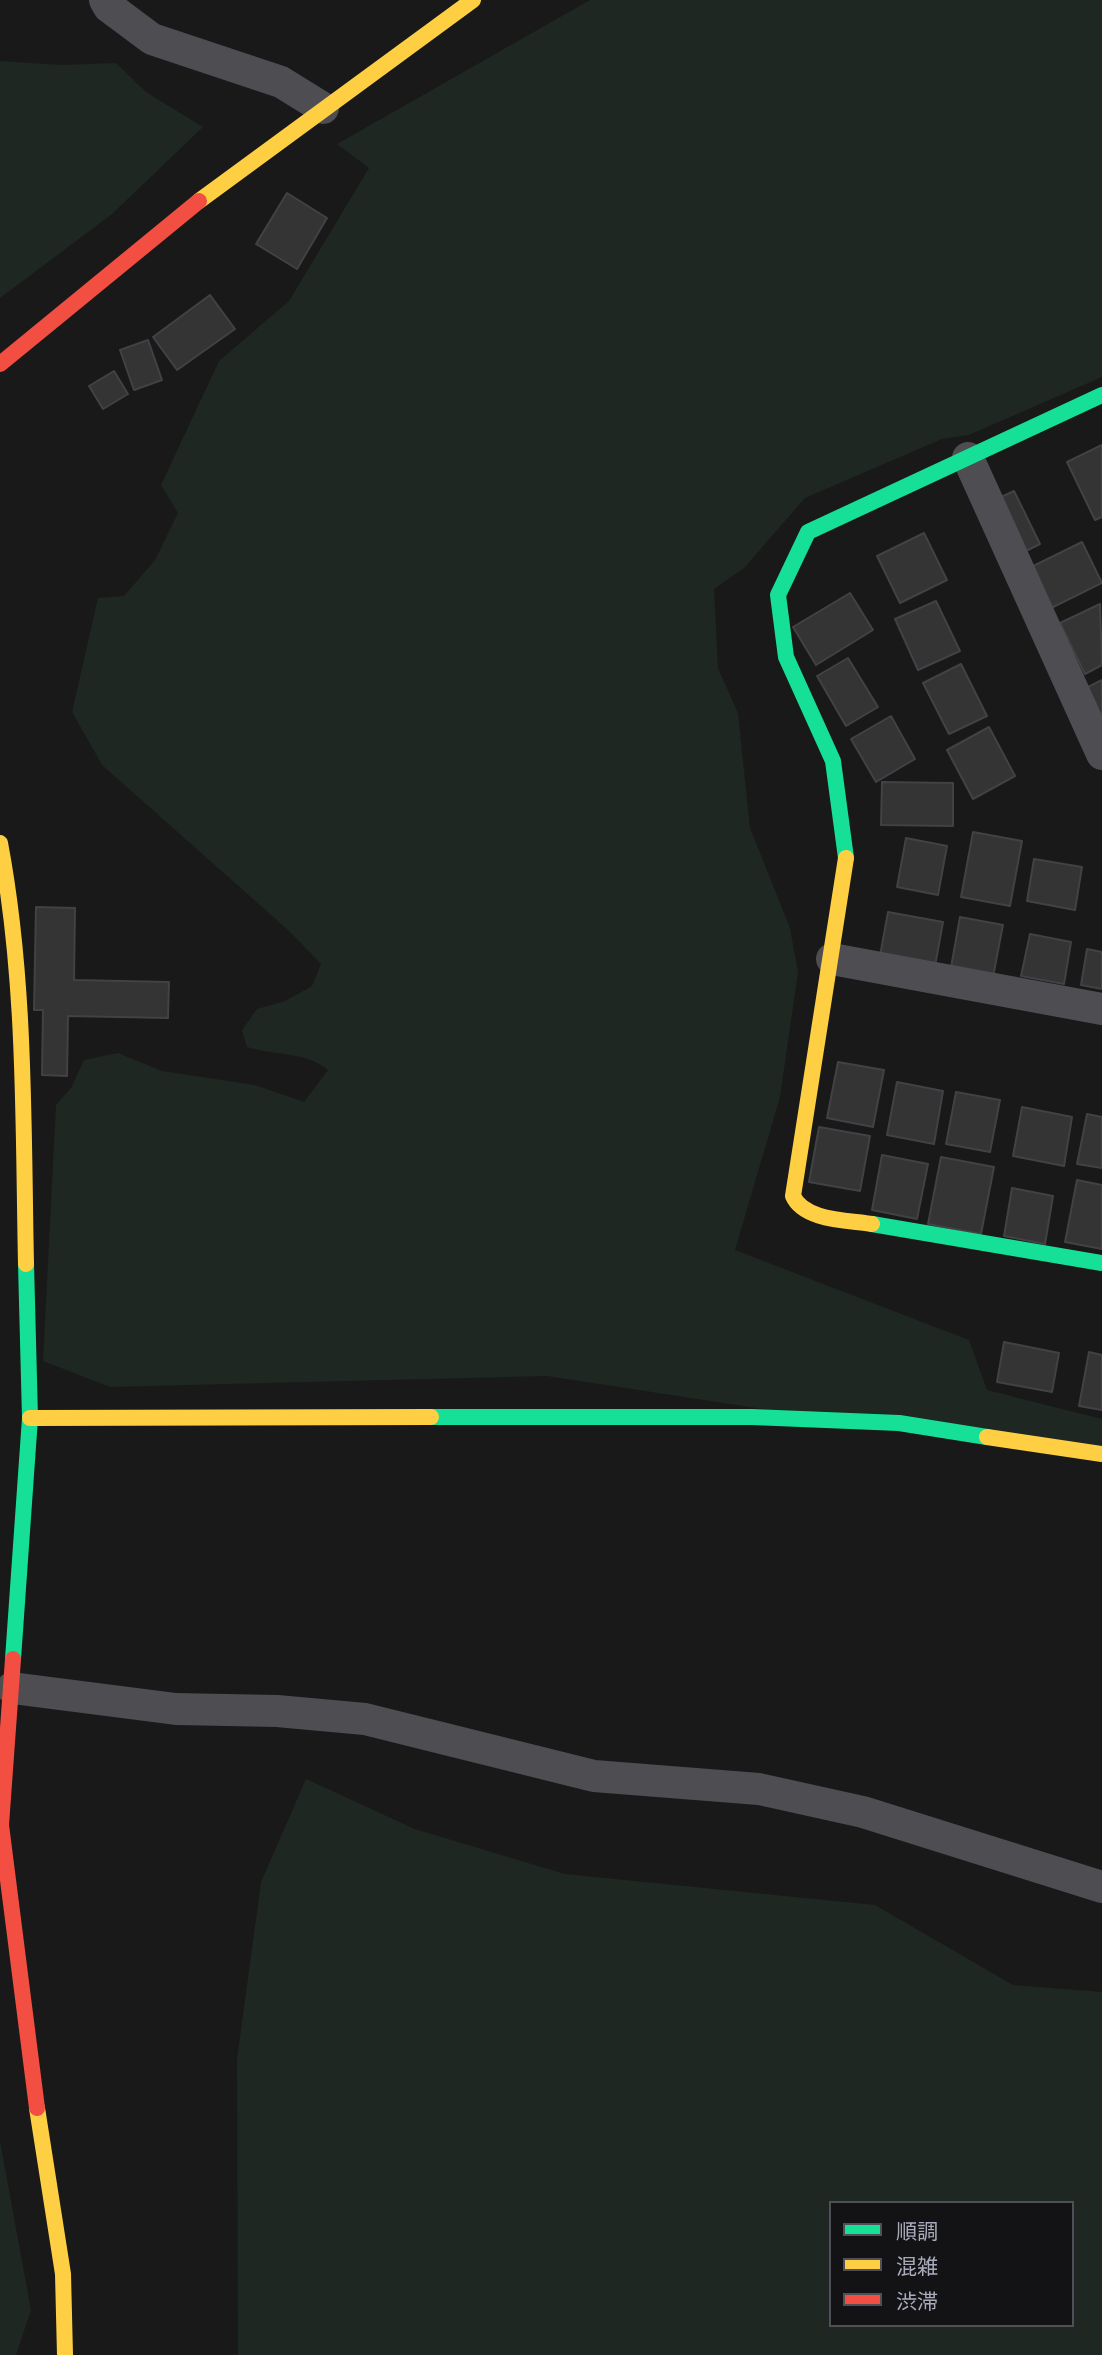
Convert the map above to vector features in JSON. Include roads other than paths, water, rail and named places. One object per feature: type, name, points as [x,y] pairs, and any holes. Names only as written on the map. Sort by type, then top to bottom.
[{"type":"street","points":[[105,0],[109,7],[152,39],[281,82],[323,108]]},
{"type":"street","points":[[0,364],[131,253],[323,108],[473,0]]},
{"type":"street","points":[[1102,395],[808,532],[778,595],[786,657],[834,761],[846,855],[832,959],[793,1196],[796,1203],[813,1214],[1102,1263]]},
{"type":"street","points":[[968,458],[1102,754]]},
{"type":"street","points":[[0,843],[8,886],[21,1055],[30,1418],[1,1825],[24,2025],[63,2274],[65,2355]]},
{"type":"street","points":[[832,959],[1102,1009]]},
{"type":"street","points":[[30,1418],[752,1417],[899,1423],[1102,1454]]},
{"type":"street","points":[[12,1688],[176,1709],[278,1711],[365,1720],[594,1776],[759,1789],[863,1812],[1102,1887]]}]
